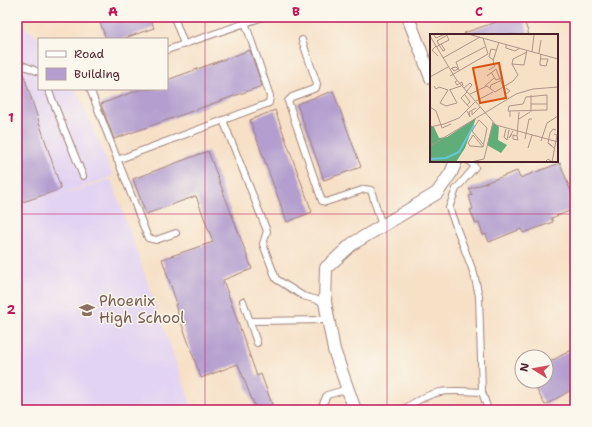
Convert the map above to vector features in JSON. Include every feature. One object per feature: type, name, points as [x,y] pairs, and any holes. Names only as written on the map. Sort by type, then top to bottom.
[{"type":"street","points":[[408,17],[430,75]]},
{"type":"street","points":[[355,410],[334,350],[325,302],[326,268],[352,244],[437,193],[451,173],[456,162]]},
{"type":"lane","points":[[174,17],[184,44]]},
{"type":"lane","points":[[168,50],[263,17]]},
{"type":"lane","points":[[117,160],[269,103],[270,96],[245,22]]},
{"type":"lane","points":[[302,40],[317,84],[316,88],[292,97],[288,101],[322,201],[326,202],[365,189],[371,190],[382,226]]},
{"type":"lane","points":[[17,63],[38,72]]},
{"type":"lane","points":[[48,90],[84,176]]},
{"type":"lane","points":[[90,90],[148,238],[156,240],[176,234]]},
{"type":"lane","points":[[223,120],[267,231],[263,244],[276,279],[303,296],[325,302]]},
{"type":"lane","points":[[470,162],[475,167],[456,189],[450,208],[474,274],[479,296],[482,392],[488,410]]},
{"type":"lane","points":[[243,301],[257,344]]},
{"type":"lane","points":[[250,321],[329,320]]},
{"type":"lane","points":[[320,410],[327,395],[348,389]]},
{"type":"lane","points":[[403,410],[412,403],[437,391],[482,392]]},
{"type":"shaded area","name":"Phoenix High School","points":[[17,21],[38,38],[38,90],[76,90],[113,176],[43,201],[111,179],[193,410],[17,410]]},
{"type":"building","points":[[98,17],[150,17],[154,28],[125,38],[106,38]]},
{"type":"building","points":[[511,17],[523,17],[529,34],[464,34]]},
{"type":"building","points":[[250,50],[262,86],[114,139],[101,104],[138,90],[168,90],[168,80]]},
{"type":"building","points":[[17,68],[22,70],[61,189],[17,204]]},
{"type":"building","points":[[333,91],[361,167],[324,180],[297,104]]},
{"type":"building","points":[[275,110],[312,212],[287,222],[250,120]]},
{"type":"building","points":[[208,151],[252,269],[223,280],[257,376],[261,374],[274,410],[256,410],[238,364],[201,378],[175,305],[177,304],[162,259],[213,242],[196,196],[146,214],[133,179]]},
{"type":"building","points":[[560,163],[575,202],[575,209],[551,218],[553,222],[523,233],[521,229],[489,242],[486,234],[483,235],[479,223],[476,224],[470,210],[473,209],[469,196],[472,195],[469,189],[517,171],[520,178]]},
{"type":"building","points":[[575,348],[575,388],[545,405],[536,389],[554,389],[554,360]]},
{"type":"place","name":"Phoenix High School","points":[[87,310]]}]
